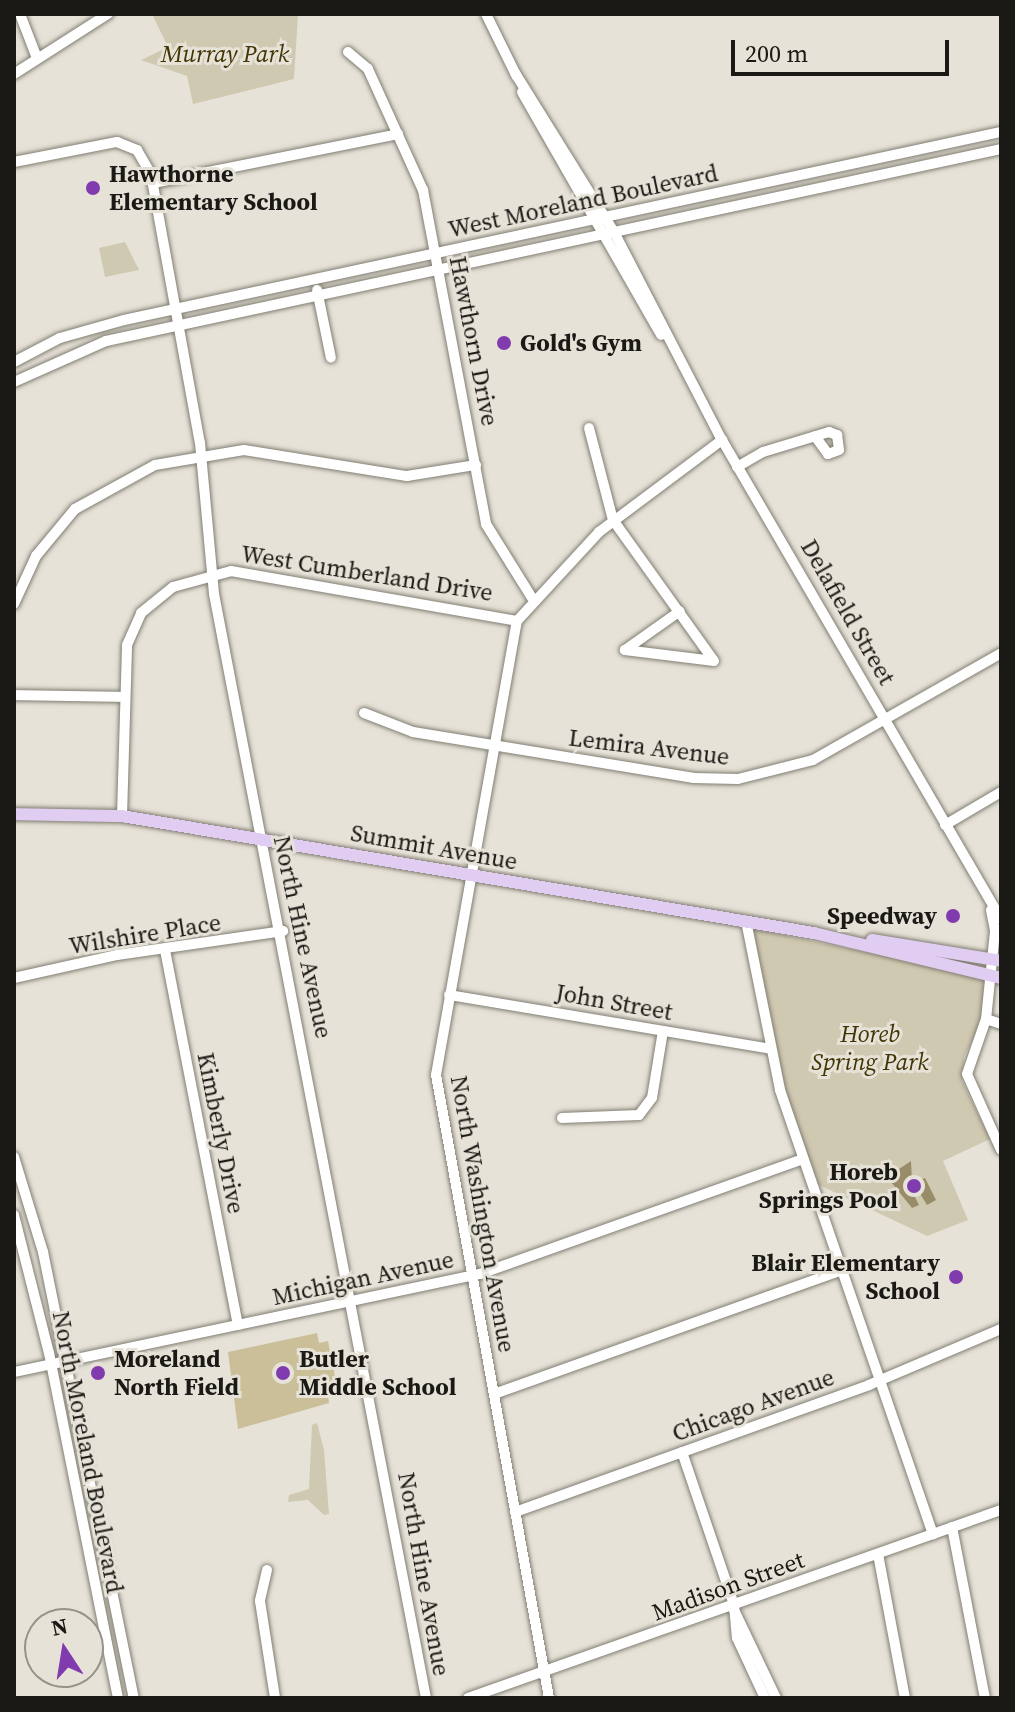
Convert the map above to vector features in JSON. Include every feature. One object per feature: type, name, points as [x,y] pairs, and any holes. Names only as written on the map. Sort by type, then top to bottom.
[{"type":"main road","name":"Summit Avenue","points":[[14,814],[122,816],[746,921],[995,977]]},
{"type":"main road","name":"Summit Avenue","points":[[845,941],[997,961]]},
{"type":"street","points":[[20,14],[37,58]]},
{"type":"street","points":[[14,74],[108,14]]},
{"type":"street","name":"Delafield Street","points":[[486,14],[515,73],[578,183],[599,235],[621,273],[644,301],[737,467],[1001,919]]},
{"type":"street","name":"Hawthorn Drive","points":[[348,52],[364,62],[423,190],[488,529],[532,598]]},
{"type":"street","name":"West Moreland Boulevard","points":[[173,309],[1001,132]]},
{"type":"street","points":[[14,162],[117,142],[144,157],[153,183],[398,134]]},
{"type":"street","points":[[961,141],[965,157]]},
{"type":"street","name":"West Moreland Boulevard","points":[[177,325],[1001,149]]},
{"type":"street","points":[[886,157],[889,173]]},
{"type":"street","points":[[799,175],[802,191]]},
{"type":"street","name":"North Hine Avenue","points":[[153,183],[173,309],[202,456],[211,574],[354,1296],[426,1698]]},
{"type":"street","name":"Delafield Street","points":[[578,183],[614,232],[632,266],[644,301]]},
{"type":"street","points":[[710,195],[713,211]]},
{"type":"street","points":[[670,203],[674,219]]},
{"type":"street","points":[[546,229],[550,245]]},
{"type":"street","points":[[494,240],[497,257]]},
{"type":"street","points":[[621,273],[632,266]]},
{"type":"street","points":[[315,278],[331,358]]},
{"type":"street","points":[[204,302],[208,319]]},
{"type":"street","points":[[14,362],[75,333],[173,309]]},
{"type":"street","points":[[14,382],[85,347],[177,325]]},
{"type":"street","points":[[589,428],[613,520],[680,611],[714,661],[625,650],[680,611]]},
{"type":"street","points":[[737,467],[815,436]]},
{"type":"street","points":[[517,621],[532,598],[613,520],[722,440]]},
{"type":"street","points":[[14,604],[36,556],[75,509],[130,475],[202,456],[255,451],[407,476],[476,465]]},
{"type":"street","name":"West Cumberland Drive","points":[[122,816],[127,645],[141,613],[165,591],[211,574],[241,572],[517,621]]},
{"type":"street","name":"North Washington Avenue","points":[[517,621],[491,745],[436,1079],[549,1698]]},
{"type":"street","name":"Lemira Avenue","points":[[364,713],[403,731],[694,778],[738,779],[802,765],[1001,653]]},
{"type":"street","points":[[14,695],[125,697]]},
{"type":"street","points":[[945,825],[1001,792]]},
{"type":"street","name":"Delafield Street","points":[[990,904],[997,961]]},
{"type":"street","points":[[746,921],[771,1049],[803,1159],[933,1534]]},
{"type":"street","name":"Wilshire Place","points":[[14,978],[283,931]]},
{"type":"street","name":"Kimberly Drive","points":[[165,950],[238,1325]]},
{"type":"street","points":[[997,961],[986,1019],[967,1074],[1001,1150]]},
{"type":"street","name":"John Street","points":[[449,995],[771,1049]]},
{"type":"street","points":[[986,1019],[1001,1024]]},
{"type":"street","points":[[562,1118],[627,1120],[645,1110],[663,1031]]},
{"type":"street","name":"North Moreland Boulevard","points":[[14,1157],[57,1318],[134,1698]]},
{"type":"street","name":"Michigan Avenue","points":[[14,1372],[238,1325],[354,1296],[472,1275],[803,1159]]},
{"type":"street","name":"North Moreland Boulevard","points":[[14,1215],[42,1321],[118,1698]]},
{"type":"street","points":[[494,1394],[842,1270]]},
{"type":"street","points":[[42,1321],[57,1318]]},
{"type":"street","name":"Chicago Avenue","points":[[515,1512],[880,1380],[1001,1329]]},
{"type":"street","points":[[61,1414],[75,1411]]},
{"type":"street","points":[[682,1452],[734,1607],[776,1698]]},
{"type":"street","name":"Madison Street","points":[[468,1698],[734,1607],[1001,1510]]},
{"type":"street","points":[[952,1527],[985,1698]]},
{"type":"street","points":[[878,1554],[905,1698]]},
{"type":"street","points":[[267,1570],[260,1601],[275,1698]]},
{"type":"street","points":[[734,1607],[737,1638],[765,1698]]},
{"type":"green space","name":"Murray Park","points":[[152,14],[298,14],[294,79],[193,104],[187,76],[141,60],[168,47]]},
{"type":"green space","points":[[125,242],[139,270],[105,277],[99,248]]},
{"type":"green space","name":"Horeb Spring Park","points":[[753,929],[984,977],[981,1022],[964,1057],[962,1081],[990,1139],[943,1161],[968,1220],[927,1236],[817,1184],[783,1087]]},
{"type":"green space","points":[[317,1423],[324,1450],[329,1514],[324,1515],[308,1500],[288,1502],[289,1495],[309,1489],[312,1425]]},
{"type":"shaded area","name":"Horeb Springs Pool","points":[[911,1161],[912,1182],[925,1178],[936,1200],[927,1205],[919,1192],[914,1195],[919,1205],[912,1208],[887,1177]]},
{"type":"building","name":"Butler Middle School","points":[[317,1333],[319,1343],[328,1341],[338,1392],[328,1394],[329,1403],[238,1429],[228,1352]]},
{"type":"place","name":"Hawthorne Elementary School","points":[[93,188]]},
{"type":"place","name":"Gold's Gym","points":[[504,343]]},
{"type":"place","name":"Speedway","points":[[953,916]]},
{"type":"place","name":"Horeb Springs Pool","points":[[914,1186]]},
{"type":"place","name":"Blair Elementary School","points":[[956,1277]]},
{"type":"place","name":"Moreland North Field","points":[[98,1373]]},
{"type":"place","name":"Butler Middle School","points":[[283,1373]]}]
